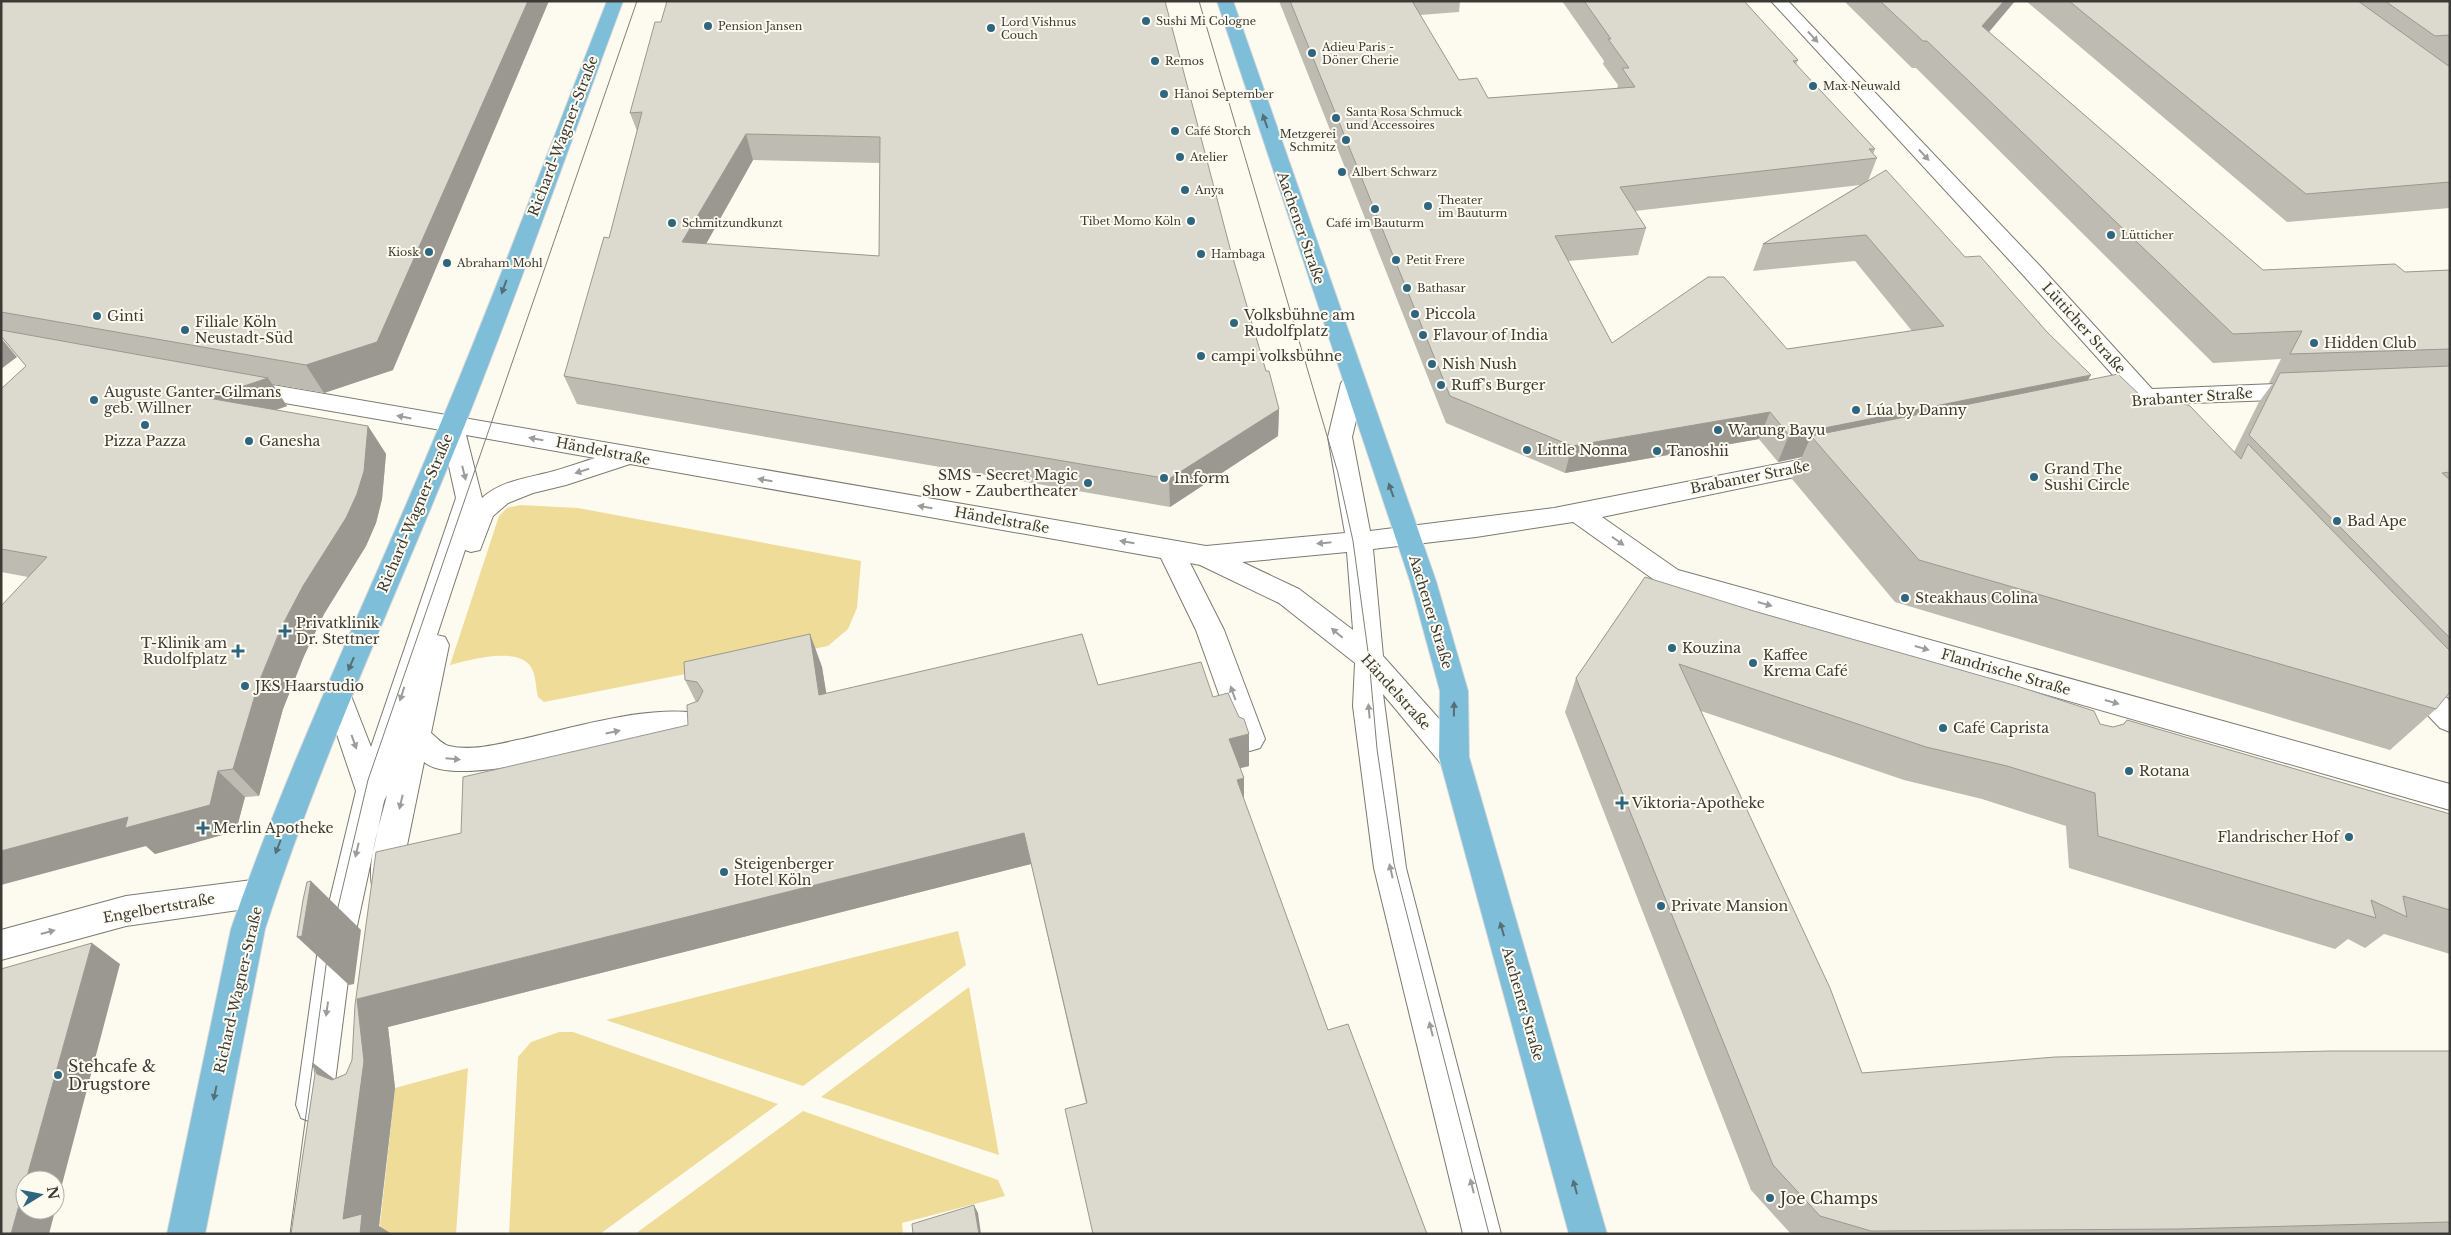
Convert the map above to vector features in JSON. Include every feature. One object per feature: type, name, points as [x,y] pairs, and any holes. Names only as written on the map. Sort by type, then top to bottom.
[{"type":"main road","name":"Richard-Wagner-Straße","points":[[186,1234],[248,929],[260,893],[338,696],[452,426],[615,1]]},
{"type":"main road","name":"Aachener Straße","points":[[1225,1],[1353,383],[1408,536],[1454,691],[1454,757],[1588,1234]]},
{"type":"street","name":"Lütticher Straße","points":[[1779,1],[2032,271],[2173,426]]},
{"type":"street","points":[[1353,383],[1340,437],[1359,540],[1369,659],[1368,706],[1390,868],[1482,1234]]},
{"type":"street","name":"Händelstraße","points":[[223,384],[452,426],[488,430],[1206,556],[1289,596],[1369,659],[1454,757]]},
{"type":"street","name":"Brabanter Straße","points":[[2088,409],[2146,397],[2322,390]]},
{"type":"street","points":[[310,1136],[335,949],[370,790],[469,498],[452,426]]},
{"type":"street","points":[[382,915],[389,855],[435,644],[482,512],[499,497],[527,485],[557,479],[628,456]]},
{"type":"street","name":"Brabanter Straße","points":[[1408,536],[1469,530],[1578,513],[1857,456]]},
{"type":"street","name":"Flandrische Straße","points":[[1578,513],[1669,576],[2081,706],[2450,797]]},
{"type":"street","name":"Händelstraße","points":[[1206,556],[1408,536]]},
{"type":"street","points":[[1170,549],[1210,630],[1250,739]]},
{"type":"street","points":[[2396,663],[2450,720]]},
{"type":"street","points":[[338,696],[370,790],[389,855]]},
{"type":"street","points":[[415,737],[440,758],[468,760],[506,755],[658,722],[702,725]]},
{"type":"street","name":"Engelbertstraße","points":[[1,945],[126,911],[260,893]]},
{"type":"shaded area","points":[[520,505],[578,508],[861,561],[857,608],[848,629],[828,646],[544,702],[538,697],[533,671],[527,663],[519,658],[495,656],[450,665],[499,516],[507,508]]},
{"type":"shaded area","points":[[958,931],[966,965],[803,1086],[606,1020]]},
{"type":"shaded area","points":[[969,987],[999,1155],[821,1097]]},
{"type":"shaded area","points":[[559,1032],[573,1032],[778,1104],[600,1234],[509,1234],[518,1057],[531,1042]]},
{"type":"shaded area","points":[[468,1068],[456,1234],[379,1234],[395,1088]]},
{"type":"shaded area","points":[[803,1111],[998,1180],[1005,1196],[902,1223],[903,1234],[635,1234]]},
{"type":"building","points":[[1,1],[528,1],[377,342],[306,365],[1,312]]},
{"type":"building","points":[[667,1],[1165,1],[1230,248],[1279,409],[1169,479],[564,376],[604,237],[609,238],[642,112],[630,113],[655,22],[661,22]],"holes":[[[746,134],[880,137],[879,256],[682,242]]]},
{"type":"building","points":[[1290,1],[1412,1],[1459,80],[1477,78],[1488,98],[1635,87],[1622,68],[1629,68],[1584,1],[1744,1],[1798,60],[1793,61],[1875,149],[1869,149],[1877,158],[1620,187],[1646,228],[1555,236],[1612,343],[1708,277],[1724,277],[1787,349],[1944,326],[1866,235],[1763,244],[1886,170],[1965,257],[1980,256],[2047,332],[2091,375],[1789,435],[1770,412],[1572,446],[1450,396]]},
{"type":"building","points":[[1880,1],[2004,1],[1982,26],[2263,270],[2395,264],[2405,272],[2450,270],[2450,349],[2290,354],[2302,331],[2233,334],[1927,41],[1923,41]]},
{"type":"building","points":[[2069,1],[2358,1],[2450,67],[2450,182],[2306,194]]},
{"type":"building","points":[[2385,1],[2450,1],[2450,35],[2435,36]]},
{"type":"building","points":[[1,330],[268,378],[208,398],[368,426],[364,471],[357,494],[346,518],[303,586],[281,628],[259,682],[233,769],[218,771],[210,805],[125,828],[128,817],[1,851],[1,606],[47,557],[1,549],[1,389],[26,366],[1,336]]},
{"type":"building","points":[[2450,366],[2450,472],[2442,473],[2450,480],[2450,638],[2249,435],[2280,373]]},
{"type":"building","points":[[2118,374],[2145,400],[2163,396],[2190,406],[2241,459],[2248,444],[2450,651],[2450,692],[2436,709],[1919,560],[1811,436]]},
{"type":"building","points":[[1645,577],[1757,612],[2017,686],[2094,711],[2100,724],[2113,727],[2124,724],[2127,720],[2450,814],[2450,910],[2403,896],[2407,917],[2371,900],[2376,918],[2098,836],[2095,793],[2007,766],[1926,747],[1679,664],[1830,988],[1862,1073],[2055,1057],[2331,1051],[2450,1051],[2450,1222],[2179,1229],[1871,1231],[1820,1216],[1773,1165],[1576,678]]},
{"type":"building","points":[[810,634],[819,695],[1082,634],[1098,685],[1201,662],[1213,697],[1228,693],[1239,717],[1244,719],[1249,734],[1229,739],[1244,778],[1237,780],[1328,1030],[1348,1024],[1427,1234],[1093,1234],[1065,1109],[1087,1103],[1024,833],[357,999],[364,1061],[343,1219],[362,1214],[360,1234],[291,1234],[315,1074],[313,1063],[317,1074],[332,1080],[346,1074],[352,1060],[355,1005],[376,852],[461,833],[463,777],[688,725],[687,705],[698,701],[703,691],[697,682],[685,680],[684,662]]},
{"type":"building","points":[[311,881],[302,936],[297,937],[307,882]]},
{"type":"building","points":[[92,943],[29,1170],[15,1170],[15,1220],[11,1234],[1,1234],[1,969]]},
{"type":"building","points":[[974,1205],[979,1234],[913,1234],[912,1224]]},
{"type":"tram line","points":[[335,920],[368,780],[637,1]]},
{"type":"tram line","points":[[1199,1],[1338,473],[1353,541],[1369,659],[1377,749],[1394,864],[1489,1234]]},
{"type":"tram line","points":[[290,1234],[328,951]]},
{"type":"place","name":"Sushi Mi Cologne","points":[[1146,21]]},
{"type":"place","name":"Pension Jansen","points":[[708,26]]},
{"type":"place","name":"Lord Vishnus Couch","points":[[991,28]]},
{"type":"place","name":"Adieu Paris - Döner Cherie","points":[[1312,53]]},
{"type":"place","name":"Remos","points":[[1155,61]]},
{"type":"place","name":"Max Neuwald","points":[[1813,86]]},
{"type":"place","name":"Hanoi September","points":[[1164,94]]},
{"type":"place","name":"Santa Rosa Schmuck und Accessoires","points":[[1336,118]]},
{"type":"place","name":"Café Storch","points":[[1175,131]]},
{"type":"place","name":"Metzgerei Schmitz","points":[[1346,140]]},
{"type":"place","name":"Atelier","points":[[1180,157]]},
{"type":"place","name":"Albert Schwarz","points":[[1342,172]]},
{"type":"place","name":"Anya","points":[[1185,190]]},
{"type":"place","name":"Theater im Bauturm","points":[[1428,206]]},
{"type":"place","name":"Café im Bauturm","points":[[1375,209]]},
{"type":"place","name":"Tibet Momo Köln","points":[[1191,221]]},
{"type":"place","name":"Schmitzundkunzt","points":[[672,223]]},
{"type":"place","name":"Lütticher","points":[[2111,235]]},
{"type":"place","name":"Kiosk","points":[[429,252]]},
{"type":"place","name":"Hambaga","points":[[1201,254]]},
{"type":"place","name":"Petit Frere","points":[[1396,260]]},
{"type":"place","name":"Abraham Mohl","points":[[447,263]]},
{"type":"place","name":"Bathasar","points":[[1407,288]]},
{"type":"place","name":"Piccola","points":[[1415,314]]},
{"type":"place","name":"Ginti","points":[[97,316]]},
{"type":"place","name":"Volksbühne am Rudolfplatz","points":[[1234,323]]},
{"type":"place","name":"Filiale Köln Neustadt-Süd","points":[[185,330]]},
{"type":"place","name":"Flavour of India","points":[[1423,335]]},
{"type":"place","name":"Hidden Club","points":[[2314,343]]},
{"type":"place","name":"campi volksbühne","points":[[1201,356]]},
{"type":"place","name":"Nish Nush","points":[[1432,364]]},
{"type":"place","name":"Ruff's Burger","points":[[1441,385]]},
{"type":"place","name":"Auguste Ganter-Gilmans geb. Willner","points":[[94,400]]},
{"type":"place","name":"Lúa by Danny","points":[[1856,410]]},
{"type":"place","name":"Pizza Pazza","points":[[145,425]]},
{"type":"place","name":"Warung Bayu","points":[[1718,430]]},
{"type":"place","name":"Ganesha","points":[[249,441]]},
{"type":"place","name":"Little Nonna","points":[[1527,450]]},
{"type":"place","name":"Tanoshii","points":[[1657,451]]},
{"type":"place","name":"Grand The Sushi Circle","points":[[2034,477]]},
{"type":"place","name":"In.form","points":[[1164,478]]},
{"type":"place","name":"SMS - Secret Magic Show - Zaubertheater","points":[[1088,483]]},
{"type":"place","name":"Bad Ape","points":[[2337,521]]},
{"type":"place","name":"Steakhaus Colina","points":[[1905,598]]},
{"type":"place","name":"Privatklinik Dr. Stettner","points":[[285,631]]},
{"type":"place","name":"Kouzina","points":[[1672,648]]},
{"type":"place","name":"T-Klinik am Rudolfplatz","points":[[238,651]]},
{"type":"place","name":"Kaffee Krema Café","points":[[1753,663]]},
{"type":"place","name":"JKS Haarstudio","points":[[245,686]]},
{"type":"place","name":"Café Caprista","points":[[1943,728]]},
{"type":"place","name":"Rotana","points":[[2129,771]]},
{"type":"place","name":"Viktoria-Apotheke","points":[[1622,803]]},
{"type":"place","name":"Merlin Apotheke","points":[[203,828]]},
{"type":"place","name":"Flandrischer Hof","points":[[2349,837]]},
{"type":"place","name":"Steigenberger Hotel Köln","points":[[724,872]]},
{"type":"place","name":"Private Mansion","points":[[1661,906]]},
{"type":"place","name":"Stehcafe & Drugstore","points":[[58,1075]]},
{"type":"place","name":"Joe Champs","points":[[1770,1198]]}]
